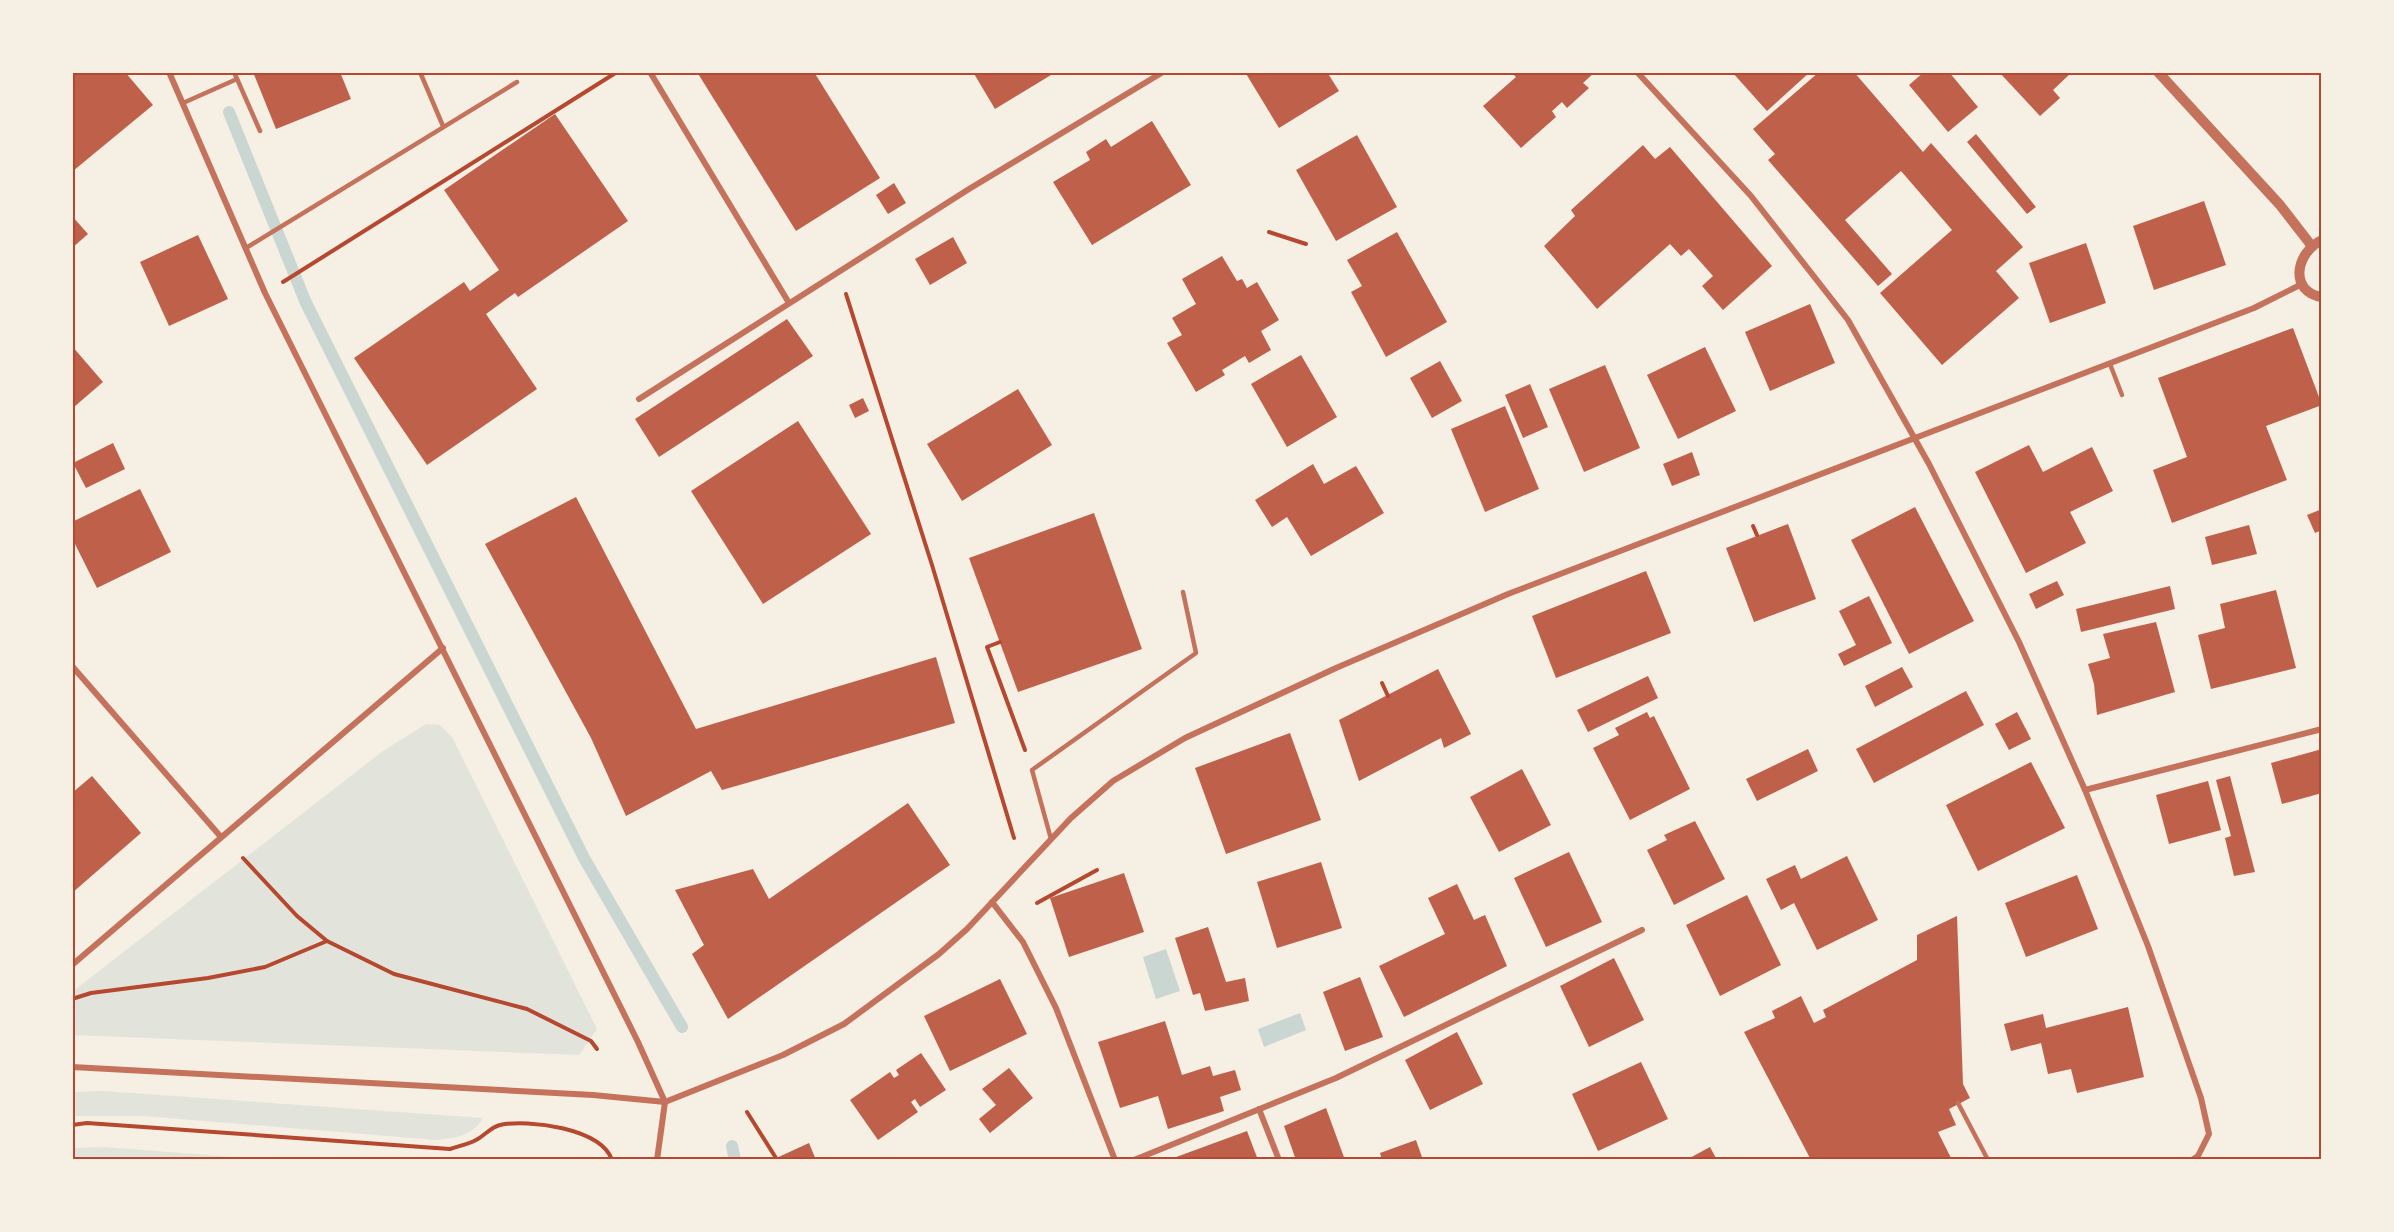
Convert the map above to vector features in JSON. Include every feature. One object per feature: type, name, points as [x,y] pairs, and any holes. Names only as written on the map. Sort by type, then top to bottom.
[{"type":"street","points":[[169,72],[265,293],[443,648],[665,1102],[657,1160]]},
{"type":"street","points":[[650,72],[789,303]]},
{"type":"street","points":[[639,399],[969,189],[1163,72]]},
{"type":"street","points":[[1637,72],[1751,196],[1848,320],[1916,439],[2019,642],[2085,790],[2148,946],[2201,1098],[2209,1134],[2199,1155],[2192,1160]]},
{"type":"street","points":[[2158,72],[2280,205],[2311,245]]},
{"type":"street","points":[[2322,240],[2311,245],[2301,256],[2299,270],[2302,284],[2316,296],[2322,297]]},
{"type":"street","points":[[72,1066],[593,1095],[665,1102],[783,1055],[844,1024],[939,954],[993,902],[1051,839],[1113,781],[1146,759],[1305,682],[1508,594],[2254,308],[2302,284]]},
{"type":"street","points":[[72,965],[443,648]]},
{"type":"street","points":[[72,666],[221,837]]},
{"type":"street","points":[[2085,790],[2322,729]]},
{"type":"street","points":[[993,902],[1023,942],[1056,1008],[1115,1160]]},
{"type":"street","points":[[1134,1160],[1336,1078],[1641,930]]},
{"type":"street","points":[[1259,1109],[1279,1160]]},
{"type":"lane","points":[[234,72],[260,131]]},
{"type":"lane","points":[[420,72],[443,126]]},
{"type":"lane","points":[[183,103],[237,79]]},
{"type":"lane","points":[[246,248],[517,82]]},
{"type":"lane","points":[[2110,364],[2122,395]]},
{"type":"lane","points":[[1051,839],[1032,770],[1196,653],[1183,592]]},
{"type":"lane","points":[[1958,1103],[1988,1160]]},
{"type":"path","points":[[284,282],[617,72]]},
{"type":"path","points":[[1269,232],[1306,244]]},
{"type":"path","points":[[839,271],[932,565],[1014,838]]},
{"type":"path","points":[[1753,526],[1757,535]]},
{"type":"path","points":[[1000,642],[987,646],[1032,770]]},
{"type":"path","points":[[1382,682],[1388,696]]},
{"type":"path","points":[[243,858],[297,916],[327,941],[394,974],[527,1009],[591,1041],[597,1049]]},
{"type":"path","points":[[1037,903],[1097,870]]},
{"type":"path","points":[[72,999],[91,993],[208,978],[264,967],[327,941]]},
{"type":"path","points":[[747,1112],[776,1158]]},
{"type":"path","points":[[72,1125],[87,1123],[450,1149],[474,1141],[498,1126],[528,1123],[564,1128],[582,1135],[596,1142],[612,1160]]},
{"type":"shaded area","points":[[426,724],[440,725],[452,737],[597,1029],[579,1055],[72,1035],[72,992],[383,751]]},
{"type":"shaded area","points":[[1166,949],[1180,991],[1156,999],[1143,957]]},
{"type":"shaded area","points":[[1300,1013],[1306,1030],[1264,1047],[1258,1029]]},
{"type":"shaded area","points":[[103,1091],[483,1118],[469,1132],[457,1137],[436,1140],[143,1116],[72,1116],[72,1092]]},
{"type":"shaded area","points":[[105,1147],[273,1160],[72,1160],[72,1148]]},
{"type":"building","points":[[72,72],[125,72],[153,105],[73,171]]},
{"type":"building","points":[[253,72],[340,72],[351,99],[276,129]]},
{"type":"building","points":[[697,72],[814,72],[880,178],[796,231]]},
{"type":"building","points":[[973,72],[1056,72],[995,109]]},
{"type":"building","points":[[1245,72],[1327,72],[1339,91],[1279,128]]},
{"type":"building","points":[[1511,72],[1595,72],[1583,83],[1589,88],[1567,108],[1562,102],[1552,111],[1556,117],[1521,148],[1483,106],[1516,77]]},
{"type":"building","points":[[1732,72],[1810,72],[1767,111]]},
{"type":"building","points":[[1819,72],[1854,72],[1923,152],[1931,143],[2023,247],[1996,271],[2019,298],[1942,365],[1880,293],[1952,230],[1901,171],[1845,220],[1892,274],[1878,286],[1768,160],[1775,154],[1753,129]]},
{"type":"building","points":[[1924,72],[1949,72],[1978,107],[1948,132],[1909,85]]},
{"type":"building","points":[[1999,72],[2072,72],[2053,90],[2060,98],[2040,116]]},
{"type":"building","points":[[555,114],[628,221],[518,297],[515,293],[486,314],[537,389],[427,465],[354,358],[464,282],[470,291],[499,270],[444,190]]},
{"type":"building","points":[[1152,121],[1191,185],[1092,245],[1053,182],[1090,160],[1086,152],[1106,139],[1111,147]]},
{"type":"building","points":[[1976,134],[2036,207],[2027,214],[1967,142]]},
{"type":"building","points":[[1357,135],[1397,207],[1336,241],[1296,170]]},
{"type":"building","points":[[1643,145],[1655,159],[1670,147],[1772,266],[1723,310],[1702,286],[1713,276],[1689,249],[1681,256],[1670,244],[1597,309],[1544,246],[1575,216],[1571,210]]},
{"type":"building","points":[[894,183],[906,203],[888,214],[876,195]]},
{"type":"building","points":[[2204,201],[2226,265],[2154,290],[2133,226]]},
{"type":"building","points":[[72,216],[88,234],[72,248]]},
{"type":"building","points":[[1397,232],[1447,322],[1386,357],[1351,292],[1362,286],[1347,260]]},
{"type":"building","points":[[198,235],[228,299],[169,326],[140,262]]},
{"type":"building","points":[[953,237],[967,263],[930,285],[915,259]]},
{"type":"building","points":[[2086,243],[2106,303],[2050,323],[2029,263]]},
{"type":"building","points":[[1222,256],[1237,281],[1242,279],[1247,288],[1257,282],[1279,320],[1261,331],[1271,350],[1249,363],[1245,356],[1222,370],[1225,375],[1196,392],[1167,343],[1182,335],[1172,318],[1196,304],[1182,279]]},
{"type":"building","points":[[1810,304],[1835,363],[1770,391],[1745,332]]},
{"type":"building","points":[[787,319],[813,356],[659,457],[635,419]]},
{"type":"building","points":[[2293,328],[2322,405],[2266,426],[2287,480],[2172,523],[2153,470],[2187,457],[2158,378]]},
{"type":"building","points":[[72,346],[103,382],[74,407],[72,404]]},
{"type":"building","points":[[1705,347],[1736,411],[1678,439],[1647,375]]},
{"type":"building","points":[[1301,355],[1337,417],[1287,447],[1251,384]]},
{"type":"building","points":[[1440,361],[1462,401],[1432,418],[1410,378]]},
{"type":"building","points":[[1605,365],[1640,448],[1584,472],[1549,389]]},
{"type":"building","points":[[1530,384],[1548,427],[1523,438],[1505,395]]},
{"type":"building","points":[[1018,389],[1052,445],[962,501],[927,444]]},
{"type":"building","points":[[863,398],[869,411],[855,418],[849,405]]},
{"type":"building","points":[[1505,406],[1539,489],[1485,512],[1451,429]]},
{"type":"building","points":[[798,421],[871,534],[763,604],[691,491]]},
{"type":"building","points":[[113,443],[125,469],[86,488],[73,463]]},
{"type":"building","points":[[2029,445],[2043,472],[2092,447],[2113,491],[2070,512],[2086,543],[2026,573],[1975,472]]},
{"type":"building","points":[[1692,452],[1700,475],[1672,486],[1663,464]]},
{"type":"building","points":[[1313,464],[1324,484],[1356,466],[1384,513],[1311,556],[1287,517],[1272,527],[1255,500]]},
{"type":"building","points":[[140,489],[171,552],[97,588],[72,538],[72,522]]},
{"type":"building","points":[[576,497],[696,729],[936,657],[955,723],[722,790],[711,771],[626,816],[591,738],[485,544]]},
{"type":"building","points":[[1915,507],[1974,621],[1909,654],[1851,540]]},
{"type":"building","points":[[2322,509],[2322,530],[2315,533],[2307,515]]},
{"type":"building","points":[[1094,513],[1142,649],[1018,692],[969,558]]},
{"type":"building","points":[[1788,524],[1816,599],[1754,622],[1726,548]]},
{"type":"building","points":[[2249,525],[2257,554],[2212,565],[2205,537]]},
{"type":"building","points":[[1646,571],[1671,633],[1556,678],[1532,616]]},
{"type":"building","points":[[2057,581],[2064,595],[2036,609],[2029,594]]},
{"type":"building","points":[[2170,586],[2175,609],[2081,632],[2076,609]]},
{"type":"building","points":[[2276,590],[2296,668],[2211,689],[2198,635],[2225,628],[2220,604]]},
{"type":"building","points":[[1869,596],[1892,643],[1844,666],[1838,654],[1856,645],[1839,611]]},
{"type":"building","points":[[2156,622],[2175,692],[2097,715],[2094,684],[2088,664],[2110,658],[2103,634]]},
{"type":"building","points":[[1902,667],[1913,687],[1875,707],[1865,686]]},
{"type":"building","points":[[1438,669],[1471,734],[1444,748],[1441,738],[1359,781],[1339,720]]},
{"type":"building","points":[[1648,676],[1658,698],[1588,732],[1577,710]]},
{"type":"building","points":[[1966,691],[1984,725],[1874,783],[1856,749]]},
{"type":"building","points":[[1647,712],[1650,718],[1654,716],[1690,789],[1630,820],[1593,748],[1619,735],[1615,728]]},
{"type":"building","points":[[2017,712],[2031,739],[2009,750],[1995,724]]},
{"type":"building","points":[[1290,733],[1321,820],[1226,854],[1195,768]]},
{"type":"building","points":[[1808,749],[1818,771],[1757,801],[1746,779]]},
{"type":"building","points":[[2322,749],[2322,793],[2282,804],[2271,763]]},
{"type":"building","points":[[2031,762],[2065,828],[1978,871],[1946,805]]},
{"type":"building","points":[[1522,769],[1551,825],[1499,852],[1470,797]]},
{"type":"building","points":[[92,776],[141,833],[72,893],[72,793]]},
{"type":"building","points":[[2230,776],[2255,872],[2234,876],[2225,838],[2231,836],[2216,780]]},
{"type":"building","points":[[2208,781],[2221,830],[2169,844],[2156,795]]},
{"type":"building","points":[[908,803],[950,865],[728,1019],[692,954],[704,945],[675,890],[753,869],[769,899]]},
{"type":"building","points":[[1695,821],[1725,879],[1674,905],[1647,850],[1667,840],[1664,835]]},
{"type":"building","points":[[1569,852],[1602,922],[1546,947],[1514,878]]},
{"type":"building","points":[[1847,856],[1878,920],[1817,950],[1794,903],[1781,910],[1766,879],[1795,865],[1801,879]]},
{"type":"building","points":[[1321,862],[1342,928],[1277,948],[1257,882]]},
{"type":"building","points":[[1124,873],[1144,932],[1069,957],[1050,898]]},
{"type":"building","points":[[2077,875],[2098,929],[2026,957],[2005,903]]},
{"type":"building","points":[[1457,884],[1474,920],[1485,915],[1507,966],[1404,1017],[1379,966],[1445,934],[1428,898]]},
{"type":"building","points":[[1747,895],[1781,965],[1720,996],[1686,925]]},
{"type":"building","points":[[1957,916],[1963,1084],[1970,1098],[1949,1109],[1956,1125],[1938,1132],[1952,1160],[1811,1160],[1744,1032],[1775,1018],[1772,1011],[1801,996],[1814,1023],[1826,1017],[1823,1010],[1917,960],[1917,935]]},
{"type":"building","points":[[1208,927],[1226,982],[1245,978],[1249,1001],[1205,1011],[1200,993],[1193,995],[1175,938]]},
{"type":"building","points":[[1614,958],[1644,1020],[1589,1047],[1560,986]]},
{"type":"building","points":[[1360,977],[1383,1037],[1345,1051],[1323,992]]},
{"type":"building","points":[[1000,979],[1027,1034],[950,1071],[924,1016]]},
{"type":"building","points":[[2128,1007],[2144,1077],[2077,1093],[2071,1069],[2048,1074],[2041,1043],[2011,1051],[2004,1024],[2043,1014],[2046,1028]]},
{"type":"building","points":[[1165,1021],[1182,1075],[1210,1066],[1213,1076],[1235,1070],[1241,1090],[1220,1097],[1224,1111],[1168,1129],[1158,1096],[1120,1108],[1098,1042]]},
{"type":"building","points":[[1457,1032],[1483,1084],[1430,1110],[1405,1060]]},
{"type":"building","points":[[921,1053],[946,1090],[920,1107],[915,1099],[911,1102],[918,1112],[878,1140],[850,1100],[890,1072],[894,1078],[899,1075],[896,1070]]},
{"type":"building","points":[[1641,1062],[1668,1119],[1598,1151],[1572,1094]]},
{"type":"building","points":[[1009,1068],[1033,1098],[990,1133],[979,1119],[996,1105],[982,1089]]},
{"type":"building","points":[[1326,1108],[1345,1160],[1296,1160],[1284,1126]]},
{"type":"building","points":[[1247,1131],[1258,1160],[1168,1160]]},
{"type":"building","points":[[1416,1140],[1423,1160],[1382,1160],[1380,1153]]},
{"type":"building","points":[[809,1143],[816,1160],[772,1160]]},
{"type":"building","points":[[1710,1147],[1717,1160],[1686,1160]]},
{"type":"waterway","points":[[229,112],[306,303],[584,858],[682,1027]]},
{"type":"waterway","points":[[732,1146],[735,1160]]}]
